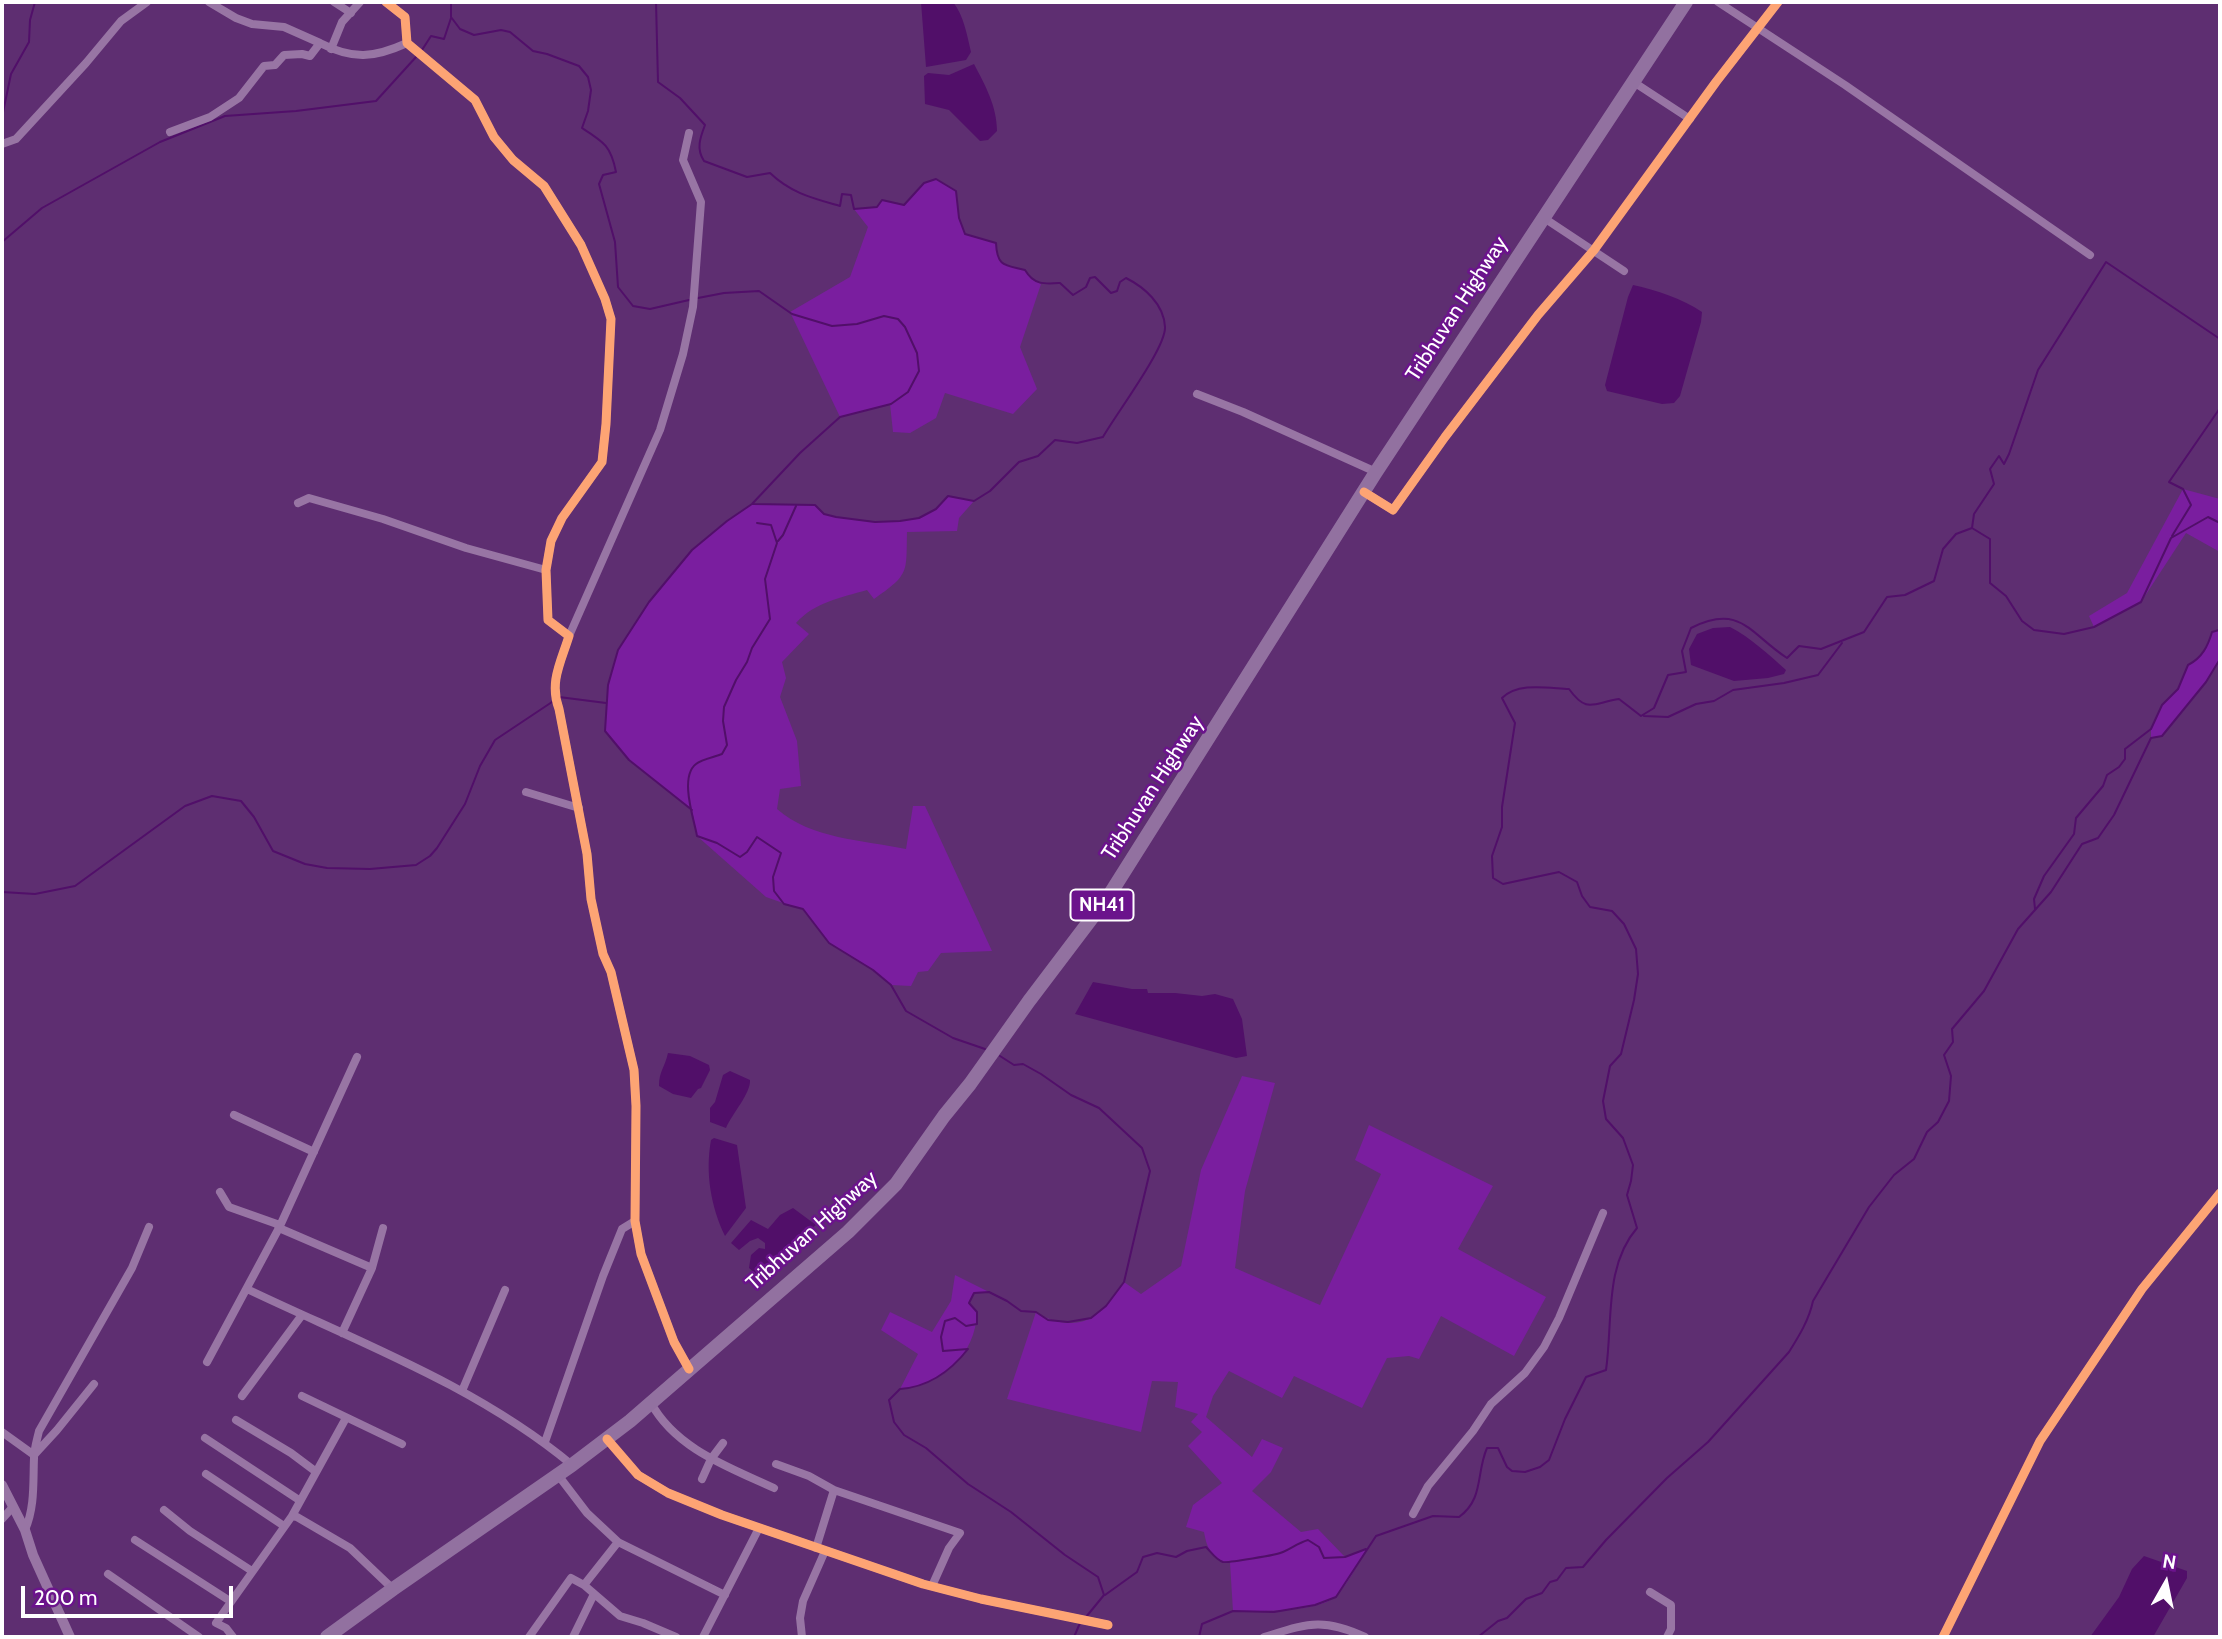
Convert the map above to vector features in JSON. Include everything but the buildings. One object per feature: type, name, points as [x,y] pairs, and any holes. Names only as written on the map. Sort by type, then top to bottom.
[{"type":"highway","name":"Tribhuvan Highway","points":[[327,1637],[607,1439],[848,1232],[896,1184],[1110,894],[1376,472],[1686,2]]},
{"type":"street","points":[[2,144],[16,139],[121,21],[146,2]]},
{"type":"street","points":[[210,2],[236,18],[252,24],[284,27],[341,53],[372,56],[407,43]]},
{"type":"street","points":[[334,2],[351,13]]},
{"type":"street","points":[[331,49],[342,22],[360,2]]},
{"type":"street","points":[[386,2],[405,17],[407,43],[475,100],[494,137],[513,160],[544,186],[581,245],[606,299],[611,319],[602,462],[562,518],[551,541],[546,570],[548,620],[569,635]]},
{"type":"street","points":[[1718,2],[2090,256]]},
{"type":"street","points":[[1364,492],[1393,510],[1486,383],[1594,250],[1778,2]]},
{"type":"street","points":[[170,132],[210,117],[239,98],[264,66],[275,65],[284,55],[310,56],[320,43]]},
{"type":"street","points":[[1632,81],[1690,119]]},
{"type":"street","points":[[689,133],[683,160],[701,202],[693,307],[683,354],[660,430],[569,635],[554,685],[579,807],[591,899],[634,1070],[635,1221],[641,1254],[674,1342],[689,1369]]},
{"type":"street","points":[[1544,218],[1624,271]]},
{"type":"street","points":[[1197,394],[1244,412],[1376,472]]},
{"type":"street","points":[[298,503],[309,498],[383,519],[466,548],[546,570]]},
{"type":"street","points":[[526,792],[579,807]]},
{"type":"street","points":[[207,1362],[279,1228],[358,1057]]},
{"type":"street","points":[[234,1115],[314,1152]]},
{"type":"street","points":[[220,1192],[229,1207],[277,1224],[279,1228],[372,1268]]},
{"type":"street","points":[[1943,1637],[2040,1441],[2141,1289],[2220,1193]]},
{"type":"street","points":[[1413,1514],[1428,1486],[1492,1404],[1525,1373],[1544,1347],[1603,1213]]},
{"type":"street","points":[[545,1442],[622,1229],[635,1221]]},
{"type":"street","points":[[25,1530],[31,1518],[33,1504],[34,1455],[39,1431],[132,1268],[149,1227]]},
{"type":"street","points":[[342,1333],[372,1268],[383,1228]]},
{"type":"street","points":[[247,1289],[487,1404],[545,1442],[572,1465]]},
{"type":"street","points":[[462,1391],[505,1290]]},
{"type":"street","points":[[242,1396],[302,1315]]},
{"type":"street","points":[[34,1455],[94,1384]]},
{"type":"street","points":[[302,1396],[402,1444]]},
{"type":"street","points":[[651,1403],[659,1418],[677,1436],[711,1459],[774,1488]]},
{"type":"street","points":[[233,1637],[226,1628],[216,1623],[296,1512],[299,1500],[346,1418]]},
{"type":"street","points":[[236,1420],[291,1453],[315,1471]]},
{"type":"street","points":[[2,1432],[34,1455]]},
{"type":"street","points":[[205,1438],[299,1500]]},
{"type":"street","points":[[607,1439],[638,1475],[668,1493],[760,1528],[932,1586],[1108,1625]]},
{"type":"street","points":[[702,1479],[711,1459],[723,1443]]},
{"type":"street","points":[[776,1464],[808,1476],[834,1490],[960,1532],[949,1548],[932,1586]]},
{"type":"street","points":[[205,1474],[284,1526]]},
{"type":"street","points":[[558,1475],[587,1513],[618,1542],[725,1595]]},
{"type":"street","points":[[2,1485],[25,1530],[33,1555],[70,1637]]},
{"type":"street","points":[[802,1637],[800,1618],[803,1601],[820,1549],[834,1490]]},
{"type":"street","points":[[2,1519],[12,1508]]},
{"type":"street","points":[[164,1510],[190,1531],[252,1571]]},
{"type":"street","points":[[292,1516],[350,1548],[393,1589]]},
{"type":"street","points":[[703,1637],[760,1528]]},
{"type":"street","points":[[135,1539],[230,1601]]},
{"type":"street","points":[[584,1585],[618,1542]]},
{"type":"street","points":[[108,1574],[199,1637]]},
{"type":"street","points":[[529,1637],[571,1578],[584,1585],[620,1616],[676,1637]]},
{"type":"street","points":[[1650,1592],[1671,1605],[1671,1629],[1667,1637]]},
{"type":"street","points":[[573,1637],[594,1594]]},
{"type":"street","points":[[1264,1637],[1317,1623],[1341,1627],[1366,1637]]},
{"type":"shaded area","points":[[921,2],[953,2],[957,7],[971,52],[966,60],[926,67]]},
{"type":"shaded area","points":[[974,64],[990,96],[995,113],[997,131],[988,140],[980,141],[949,110],[925,104],[924,76],[928,73],[949,75]]},
{"type":"shaded area","points":[[936,179],[956,191],[959,217],[965,234],[996,243],[998,257],[1003,264],[1025,270],[1031,279],[1041,284],[1020,347],[1037,389],[1013,414],[945,393],[936,418],[910,433],[893,432],[890,404],[840,417],[790,312],[850,277],[868,227],[854,209],[877,207],[882,200],[904,205],[924,183]]},
{"type":"shaded area","points":[[1633,285],[1669,295],[1702,312],[1680,396],[1674,403],[1662,404],[1607,391],[1605,385]]},
{"type":"shaded area","points":[[2183,489],[2220,499],[2220,552],[2186,533],[2141,602],[2094,627],[2089,616],[2127,593]]},
{"type":"shaded area","points":[[948,496],[974,501],[959,518],[957,531],[907,532],[906,565],[900,578],[874,599],[867,590],[811,610],[796,623],[809,634],[782,662],[786,678],[780,697],[797,741],[801,786],[780,789],[777,809],[805,827],[821,832],[906,849],[913,806],[925,806],[992,951],[941,953],[928,971],[918,972],[911,986],[891,985],[873,970],[829,943],[803,910],[766,897],[697,836],[692,810],[629,760],[605,731],[608,685],[618,650],[649,602],[692,550],[752,504],[815,505],[824,514],[836,517],[875,522],[900,521],[919,518],[936,509]]},
{"type":"shaded area","points":[[1730,627],[1773,658],[1786,670],[1784,674],[1734,681],[1691,665],[1689,649],[1697,634],[1713,628]]},
{"type":"shaded area","points":[[2220,627],[2220,659],[2206,682],[2162,736],[2151,738],[2151,729],[2162,705],[2178,689],[2188,665],[2204,651],[2212,632]]},
{"type":"shaded area","points":[[1093,982],[1147,989],[1148,993],[1202,996],[1215,994],[1233,999],[1242,1019],[1247,1056],[1236,1058],[1075,1014]]},
{"type":"shaded area","points":[[668,1053],[690,1056],[709,1065],[710,1070],[701,1088],[691,1098],[673,1094],[659,1086]]},
{"type":"shaded area","points":[[730,1071],[750,1080],[750,1085],[726,1128],[710,1122],[710,1108],[715,1102],[723,1075]]},
{"type":"shaded area","points":[[1242,1076],[1275,1083],[1245,1191],[1235,1268],[1320,1305],[1381,1174],[1355,1160],[1369,1125],[1493,1186],[1458,1249],[1546,1297],[1514,1356],[1441,1316],[1419,1359],[1409,1356],[1387,1358],[1362,1408],[1294,1376],[1282,1398],[1229,1371],[1213,1396],[1206,1417],[1252,1457],[1262,1439],[1283,1448],[1271,1472],[1252,1491],[1301,1532],[1318,1529],[1345,1557],[1367,1548],[1337,1595],[1317,1605],[1288,1610],[1233,1611],[1230,1563],[1211,1553],[1204,1532],[1186,1527],[1193,1505],[1222,1483],[1188,1446],[1202,1432],[1191,1422],[1198,1414],[1175,1407],[1178,1382],[1152,1381],[1141,1432],[1007,1399],[1036,1312],[1065,1323],[1088,1320],[1103,1309],[1124,1282],[1141,1294],[1181,1266],[1201,1170]]},
{"type":"shaded area","points":[[714,1138],[737,1145],[746,1208],[725,1236],[713,1202],[709,1177],[709,1152],[711,1140]]},
{"type":"shaded area","points":[[793,1208],[816,1225],[757,1275],[749,1268],[751,1255],[759,1248],[765,1249],[765,1243],[758,1238],[739,1250],[731,1243],[751,1220],[768,1229],[780,1215]]},
{"type":"shaded area","points":[[955,1275],[989,1292],[974,1293],[969,1303],[977,1312],[970,1342],[953,1366],[942,1375],[915,1387],[900,1389],[918,1354],[881,1330],[890,1312],[932,1332],[951,1301]]},
{"type":"shaded area","points":[[2144,1556],[2187,1571],[2187,1578],[2153,1637],[2090,1637],[2119,1597],[2132,1569]]},
{"type":"waterway","points":[[2,117],[11,74],[29,42],[30,20],[35,2]]},
{"type":"waterway","points":[[451,2],[451,17],[460,29],[474,35],[501,30],[510,32],[533,51],[579,66],[588,77],[591,90],[582,128],[605,146],[612,156],[616,172],[603,175],[599,184],[615,242],[618,287],[633,306],[650,309],[689,300]]},
{"type":"waterway","points":[[656,2],[658,82],[680,98],[705,125],[699,148],[704,161],[747,177],[770,173],[794,190],[840,206],[842,194],[851,195],[854,209],[877,207],[882,200],[904,205],[924,183],[936,179],[956,191],[959,218],[965,234],[996,243],[998,257],[1003,264],[1025,270],[1040,282],[1060,283],[1073,295],[1086,287],[1090,278],[1095,277],[1111,293],[1117,291],[1120,282],[1126,278],[1152,297],[1164,319],[1165,327],[1158,350],[1103,437],[1077,443],[1055,440],[1038,456],[1019,462],[990,491],[974,501],[948,496],[936,509],[919,518],[875,522],[824,514],[815,505],[753,504]]},
{"type":"waterway","points":[[422,50],[431,36],[444,39],[451,18]]},
{"type":"waterway","points":[[2,242],[42,208],[160,142],[225,116],[376,101],[416,57]]},
{"type":"waterway","points":[[1972,528],[1974,514],[1994,484],[1990,469],[1999,456],[2004,464],[2009,454],[2038,370],[2106,262],[2220,339]]},
{"type":"waterway","points":[[692,810],[629,760],[605,731],[608,685],[618,650],[649,602],[692,550],[752,504],[800,453],[840,417],[891,404],[908,392],[919,371],[917,353],[905,327],[898,319],[884,316],[857,324],[832,326],[792,314],[759,291],[698,298]]},
{"type":"waterway","points":[[2172,536],[2191,505],[2183,489],[2169,482],[2220,408]]},
{"type":"waterway","points":[[778,541],[796,506]]},
{"type":"waterway","points":[[1199,1637],[1202,1624],[1233,1611],[1274,1612],[1315,1605],[1336,1597],[1376,1536],[1433,1516],[1459,1517],[1467,1510],[1476,1494],[1487,1448],[1498,1448],[1507,1467],[1512,1471],[1525,1472],[1540,1467],[1549,1460],[1586,1377],[1606,1370],[1615,1277],[1626,1243],[1637,1228],[1627,1195],[1633,1165],[1623,1138],[1606,1119],[1603,1101],[1610,1066],[1621,1054],[1634,1000],[1638,974],[1636,949],[1624,924],[1612,911],[1590,907],[1577,882],[1559,872],[1503,884],[1493,878],[1492,856],[1502,827],[1502,807],[1515,723],[1502,698],[1524,688],[1569,689],[1586,704],[1619,699],[1641,716],[1654,708],[1668,675],[1686,672],[1682,651],[1691,628],[1708,621],[1734,620],[1754,631],[1787,658],[1799,646],[1821,649],[1864,632],[1887,597],[1905,595],[1934,581],[1943,549],[1956,534],[1972,528],[1990,539],[1990,583],[2006,596],[2022,621],[2034,630],[2064,634],[2094,627],[2141,602],[2171,538],[2208,517],[2220,523]]},
{"type":"waterway","points":[[757,523],[771,525],[777,543],[765,579],[770,619],[752,648],[724,707],[727,745],[722,754],[699,762],[691,770],[688,788],[697,836],[717,843],[740,857],[757,837],[781,853],[773,877],[774,891],[784,904],[803,909],[829,943],[873,970],[891,985],[906,1011],[953,1038],[985,1049]]},
{"type":"waterway","points":[[2035,909],[2034,899],[2044,876],[2074,834],[2076,818],[2103,786],[2107,775],[2125,759],[2125,749],[2151,729],[2162,705],[2178,689],[2188,665],[2201,655],[2212,632],[2220,627]]},
{"type":"waterway","points":[[1644,716],[1668,717],[1696,704],[1714,701],[1733,690],[1818,675],[1842,643]]},
{"type":"waterway","points":[[1478,1637],[1498,1621],[1507,1618],[1526,1599],[1542,1593],[1566,1568],[1583,1567],[1667,1478],[1708,1442],[1789,1352],[1800,1334],[1813,1301],[1869,1207],[1894,1175],[1914,1159],[1927,1132],[1938,1122],[1949,1101],[1951,1076],[1944,1055],[1953,1042],[1952,1029],[1984,991],[2018,929],[2051,892],[2082,844],[2098,838],[2114,815],[2151,738],[2162,736],[2206,682],[2220,659]]},
{"type":"waterway","points":[[559,697],[606,703]]},
{"type":"waterway","points":[[2,892],[35,894],[75,886],[185,806],[212,796],[241,801],[254,817],[273,851],[305,864],[327,868],[370,869],[416,865],[437,848],[465,804],[480,766],[495,740],[555,700]]},
{"type":"waterway","points":[[1000,1056],[1014,1065],[1023,1064],[1071,1095],[1099,1108],[1142,1148],[1150,1171],[1124,1282],[1106,1306],[1091,1318],[1068,1322],[1048,1320],[1036,1312],[1021,1311],[989,1292],[974,1293],[969,1303],[977,1312],[977,1324],[966,1326],[955,1318],[945,1321],[941,1337],[943,1351],[968,1349],[954,1365],[938,1377],[930,1382],[900,1389],[889,1400],[894,1422],[904,1435],[926,1448],[968,1484],[1011,1512],[1065,1555],[1098,1577],[1104,1595],[1086,1617]]},
{"type":"waterway","points":[[1105,1595],[1137,1572],[1143,1557],[1157,1553],[1176,1557],[1187,1551],[1206,1547],[1218,1560],[1227,1562],[1279,1553],[1308,1540],[1319,1547],[1324,1558],[1345,1557],[1366,1549]]},
{"type":"waterway","points":[[1074,1637],[1080,1623]]},
{"type":"cycle path","points":[[386,2],[405,17],[407,43],[475,100],[494,137],[513,160],[544,186],[581,245],[611,319],[602,462],[562,518],[551,541],[546,570],[548,620],[569,636],[557,672],[556,699],[587,854],[591,899],[634,1070],[635,1221],[641,1254],[674,1342],[689,1369]]},
{"type":"cycle path","points":[[1364,492],[1393,510],[1538,315],[1594,250],[1716,82],[1778,2]]},
{"type":"cycle path","points":[[1943,1637],[2040,1441],[2142,1289],[2220,1193]]},
{"type":"cycle path","points":[[607,1439],[638,1475],[668,1493],[722,1515],[923,1584],[1108,1625]]}]
